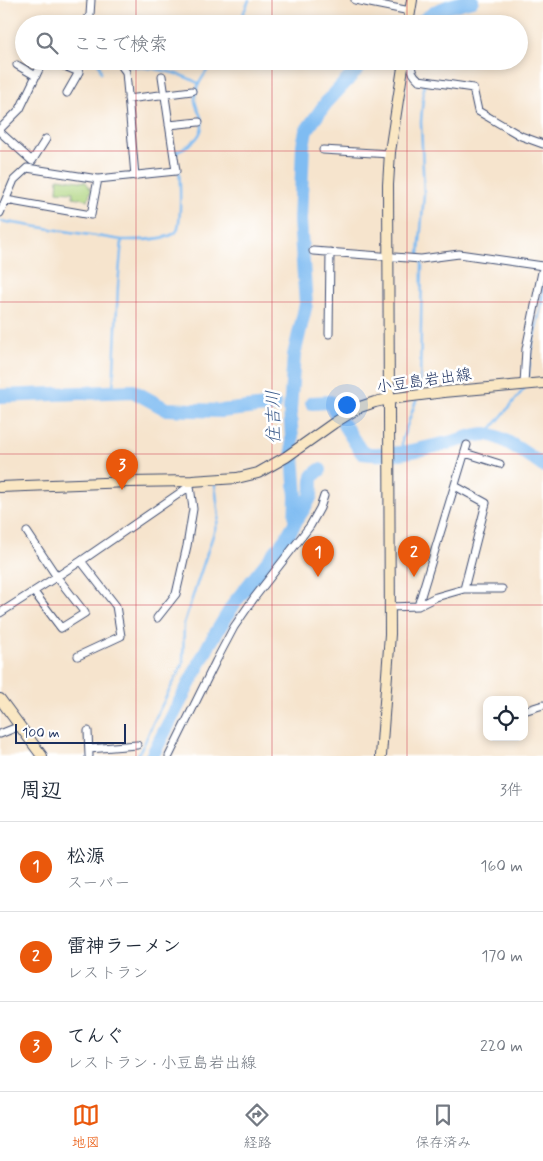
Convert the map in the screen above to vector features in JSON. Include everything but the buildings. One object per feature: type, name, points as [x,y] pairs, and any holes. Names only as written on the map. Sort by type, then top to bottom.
[{"type":"street","points":[[90,15],[91,0]]},
{"type":"street","points":[[354,0],[410,11]]},
{"type":"street","points":[[409,15],[412,0]]},
{"type":"street","points":[[26,70],[36,76]]},
{"type":"street","points":[[39,70],[20,109],[0,130],[32,161],[46,139]]},
{"type":"street","points":[[68,93],[79,72],[74,70]]},
{"type":"street","points":[[125,70],[135,176]]},
{"type":"street","points":[[381,756],[390,634],[388,185],[390,154],[403,70]]},
{"type":"street","points":[[412,70],[413,75],[419,80],[473,88],[478,111],[521,136],[543,144]]},
{"type":"street","points":[[0,213],[14,180],[27,168],[98,179],[176,171],[162,76]]},
{"type":"street","points":[[128,99],[192,91]]},
{"type":"street","points":[[169,125],[199,122]]},
{"type":"street","points":[[323,150],[390,154]]},
{"type":"street","points":[[6,200],[91,215],[98,179]]},
{"type":"street","points":[[313,250],[421,259],[459,254],[543,266],[526,349],[524,384]]},
{"type":"street","points":[[329,334],[330,252]]},
{"type":"street","name":"小豆島岩出線","points":[[0,487],[129,482],[191,484],[237,478],[258,473],[286,457],[360,407],[389,399],[543,383]]},
{"type":"street","points":[[418,606],[467,445]]},
{"type":"street","points":[[465,453],[500,464]]},
{"type":"street","points":[[0,613],[82,561],[191,484]]},
{"type":"street","points":[[157,618],[176,594],[193,509],[191,484]]},
{"type":"street","points":[[455,486],[486,503],[464,589]]},
{"type":"street","points":[[169,756],[234,627],[310,526],[324,496]]},
{"type":"street","points":[[27,532],[57,577],[85,613],[60,628],[34,592]]},
{"type":"street","points":[[78,656],[121,636],[116,606],[82,561]]},
{"type":"street","points":[[390,607],[418,606],[436,597],[464,589],[502,589]]},
{"type":"street","points":[[0,699],[42,756]]},
{"type":"street","points":[[528,710],[543,705]]},
{"type":"street","points":[[0,734],[20,726]]},
{"type":"street","points":[[88,731],[89,752],[137,746]]},
{"type":"green space","points":[[58,178],[86,182],[91,190],[88,200],[73,197],[73,192],[57,191]]},
{"type":"waterway","points":[[243,15],[249,0]]},
{"type":"waterway","name":"住吉川","points":[[431,15],[450,6],[472,0]]},
{"type":"waterway","points":[[160,70],[198,83]]},
{"type":"waterway","points":[[177,154],[177,151],[191,144],[201,132],[202,121],[195,102],[195,94],[208,70]]},
{"type":"waterway","name":"住吉川","points":[[152,756],[210,643],[235,602],[285,540],[295,523],[296,497],[290,410],[294,355],[306,304],[300,221],[303,145],[306,131],[326,103],[357,70]]},
{"type":"waterway","points":[[419,393],[422,263],[419,254],[424,194],[421,122],[424,83]]},
{"type":"waterway","points":[[113,391],[122,240],[166,237],[176,232],[180,212],[179,169]]},
{"type":"waterway","points":[[0,221],[122,240]]},
{"type":"waterway","points":[[528,378],[531,349],[541,307],[543,286]]},
{"type":"waterway","points":[[487,434],[524,389]]},
{"type":"waterway","points":[[0,396],[133,391],[166,409],[221,411],[275,405]]},
{"type":"waterway","points":[[402,453],[402,440],[417,398]]},
{"type":"waterway","points":[[312,403],[330,402],[337,414]]},
{"type":"waterway","points":[[344,425],[362,453],[386,454],[409,452],[475,435],[486,434],[500,438],[543,466]]},
{"type":"waterway","points":[[297,519],[310,498],[312,478],[320,470]]},
{"type":"waterway","points":[[137,756],[183,663],[184,623],[219,517],[215,485]]},
{"type":"place","name":"てんぐ","points":[[122,490]]},
{"type":"place","name":"松源","points":[[318,577]]},
{"type":"place","name":"雷神ラーメン","points":[[414,577]]}]
